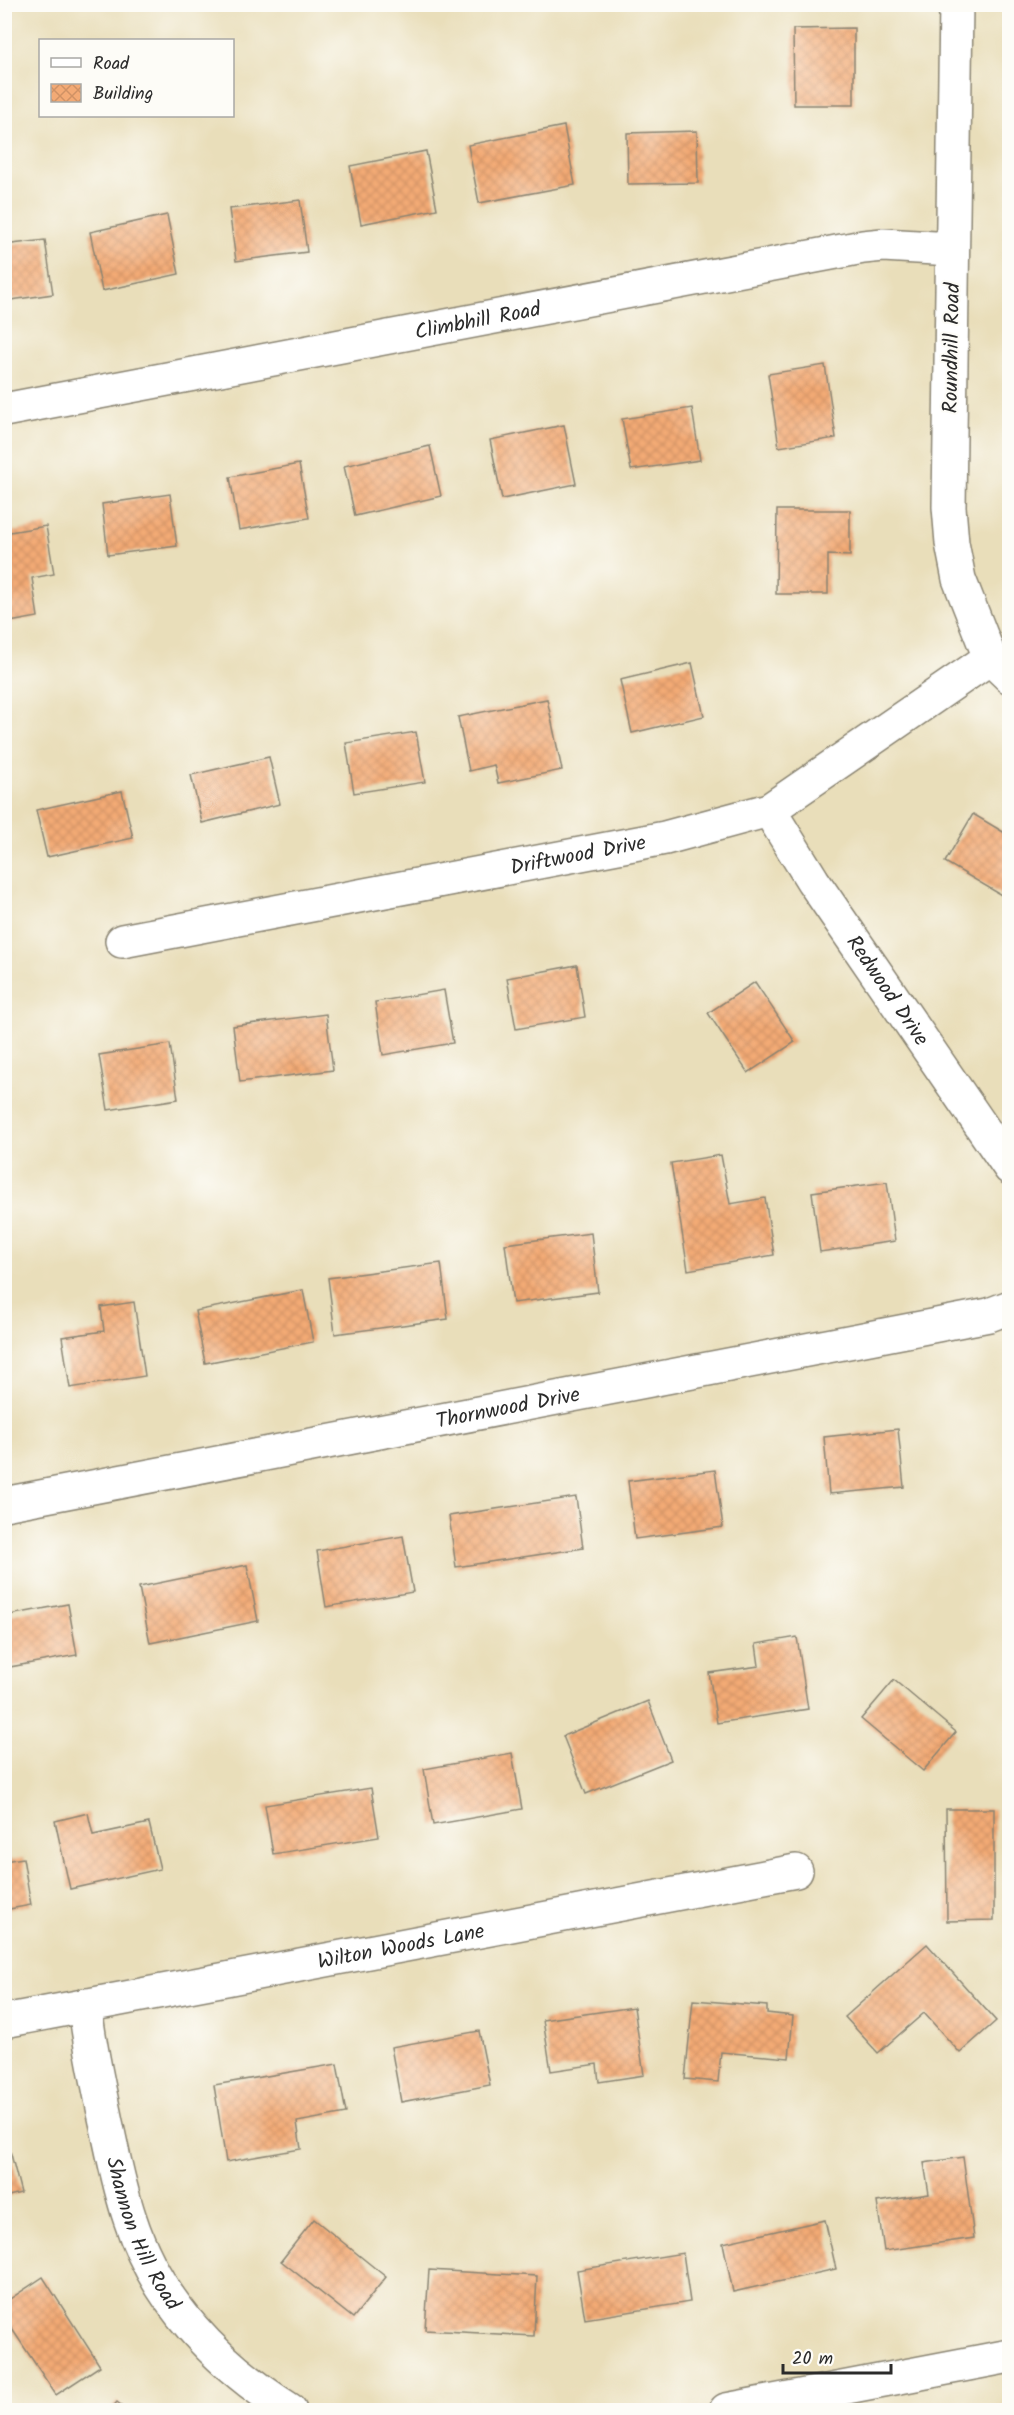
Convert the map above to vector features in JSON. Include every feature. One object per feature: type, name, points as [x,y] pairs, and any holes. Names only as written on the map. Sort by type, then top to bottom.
[{"type":"street","name":"Roundhill Road","points":[[956,4],[949,507],[952,543],[959,579],[1000,668]]},
{"type":"street","name":"Climbhill Road","points":[[4,411],[863,247],[952,249]]},
{"type":"street","name":"Driftwood Drive","points":[[122,941],[665,838],[769,810],[1000,668]]},
{"type":"street","name":"Redwood Drive","points":[[769,810],[813,882],[1010,1168]]},
{"type":"street","name":"Thornwood Drive","points":[[4,1504],[989,1315],[1010,1307]]},
{"type":"street","name":"Wilton Woods Lane","points":[[4,2021],[796,1871]]},
{"type":"street","name":"Shannon Hill Road","points":[[85,2005],[88,2035],[122,2194],[143,2251],[168,2297],[204,2343],[259,2391],[290,2410]]},
{"type":"street","points":[[726,2410],[1010,2355]]},
{"type":"building","points":[[854,28],[854,105],[794,105],[793,29]]},
{"type":"building","points":[[564,126],[575,185],[479,203],[468,145]]},
{"type":"building","points":[[697,131],[698,183],[628,184],[627,133]]},
{"type":"building","points":[[426,151],[437,209],[361,224],[350,166]]},
{"type":"building","points":[[300,200],[307,252],[236,261],[229,209]]},
{"type":"building","points":[[167,215],[179,274],[102,291],[90,232]]},
{"type":"building","points":[[45,240],[53,294],[4,301],[4,245]]},
{"type":"building","points":[[825,365],[836,438],[779,447],[768,374]]},
{"type":"building","points":[[692,408],[700,460],[631,470],[622,419]]},
{"type":"building","points":[[564,425],[576,484],[502,499],[490,440]]},
{"type":"building","points":[[430,446],[441,496],[355,516],[344,466]]},
{"type":"building","points":[[299,464],[309,518],[239,530],[230,477]]},
{"type":"building","points":[[170,494],[177,546],[108,555],[102,504]]},
{"type":"building","points":[[777,510],[850,510],[850,556],[828,555],[828,594],[776,594]]},
{"type":"building","points":[[46,526],[54,574],[32,578],[38,617],[4,623],[4,533]]},
{"type":"building","points":[[692,663],[704,716],[632,733],[620,680]]},
{"type":"building","points":[[547,699],[562,770],[498,783],[494,765],[469,771],[458,717]]},
{"type":"building","points":[[416,732],[425,782],[354,793],[346,743]]},
{"type":"building","points":[[269,757],[280,804],[202,823],[191,775]]},
{"type":"building","points":[[122,791],[133,838],[47,857],[36,810]]},
{"type":"building","points":[[973,814],[1010,836],[1008,899],[945,862]]},
{"type":"building","points":[[577,965],[585,1017],[516,1029],[507,978]]},
{"type":"building","points":[[755,982],[795,1042],[748,1073],[708,1013]]},
{"type":"building","points":[[444,990],[453,1043],[383,1055],[375,1002]]},
{"type":"building","points":[[326,1014],[333,1070],[240,1082],[233,1026]]},
{"type":"building","points":[[170,1044],[178,1099],[108,1110],[99,1055]]},
{"type":"building","points":[[721,1155],[730,1204],[765,1198],[774,1255],[688,1270],[671,1163]]},
{"type":"building","points":[[887,1182],[895,1241],[820,1252],[812,1192]]},
{"type":"building","points":[[591,1233],[598,1292],[513,1303],[505,1244]]},
{"type":"building","points":[[441,1263],[448,1319],[335,1334],[328,1278]]},
{"type":"building","points":[[303,1290],[313,1342],[205,1363],[195,1311]]},
{"type":"building","points":[[134,1302],[145,1376],[70,1388],[62,1337],[104,1331],[101,1307]]},
{"type":"building","points":[[898,1429],[904,1487],[829,1494],[824,1437]]},
{"type":"building","points":[[715,1470],[723,1527],[635,1539],[628,1481]]},
{"type":"building","points":[[576,1497],[583,1548],[456,1567],[449,1516]]},
{"type":"building","points":[[403,1536],[413,1592],[326,1607],[317,1551]]},
{"type":"building","points":[[247,1565],[258,1621],[150,1643],[139,1587]]},
{"type":"building","points":[[68,1604],[77,1655],[4,1668],[4,1616]]},
{"type":"building","points":[[797,1637],[808,1709],[717,1723],[709,1673],[759,1666],[756,1644]]},
{"type":"building","points":[[894,1680],[956,1732],[923,1771],[861,1719]]},
{"type":"building","points":[[648,1701],[671,1760],[586,1794],[563,1736]]},
{"type":"building","points":[[512,1753],[522,1809],[433,1825],[424,1769]]},
{"type":"building","points":[[371,1788],[379,1837],[273,1854],[265,1805]]},
{"type":"building","points":[[946,1809],[994,1809],[994,1920],[947,1921]]},
{"type":"building","points":[[88,1813],[93,1835],[149,1823],[160,1869],[70,1889],[55,1821]]},
{"type":"building","points":[[23,1858],[31,1905],[4,1910],[4,1861]]},
{"type":"building","points":[[927,1944],[996,2021],[960,2053],[924,2013],[878,2053],[845,2017]]},
{"type":"building","points":[[693,2000],[767,2006],[767,2013],[793,2016],[789,2058],[721,2052],[718,2082],[685,2079]]},
{"type":"building","points":[[634,2007],[644,2075],[599,2082],[597,2064],[551,2071],[543,2020]]},
{"type":"building","points":[[479,2031],[490,2085],[401,2102],[391,2047]]},
{"type":"building","points":[[337,2064],[346,2113],[297,2122],[301,2149],[226,2162],[214,2085]]},
{"type":"building","points":[[4,2127],[21,2193],[4,2197]]},
{"type":"building","points":[[963,2157],[974,2238],[884,2251],[877,2202],[929,2194],[924,2163]]},
{"type":"building","points":[[314,2219],[386,2277],[353,2318],[281,2261]]},
{"type":"building","points":[[825,2220],[836,2269],[733,2292],[723,2243]]},
{"type":"building","points":[[683,2253],[690,2302],[585,2319],[577,2270]]},
{"type":"building","points":[[429,2270],[537,2276],[534,2336],[425,2330]]},
{"type":"building","points":[[43,2277],[100,2366],[56,2395],[4,2317],[4,2303]]},
{"type":"building","points":[[117,2402],[127,2410],[110,2410]]}]
